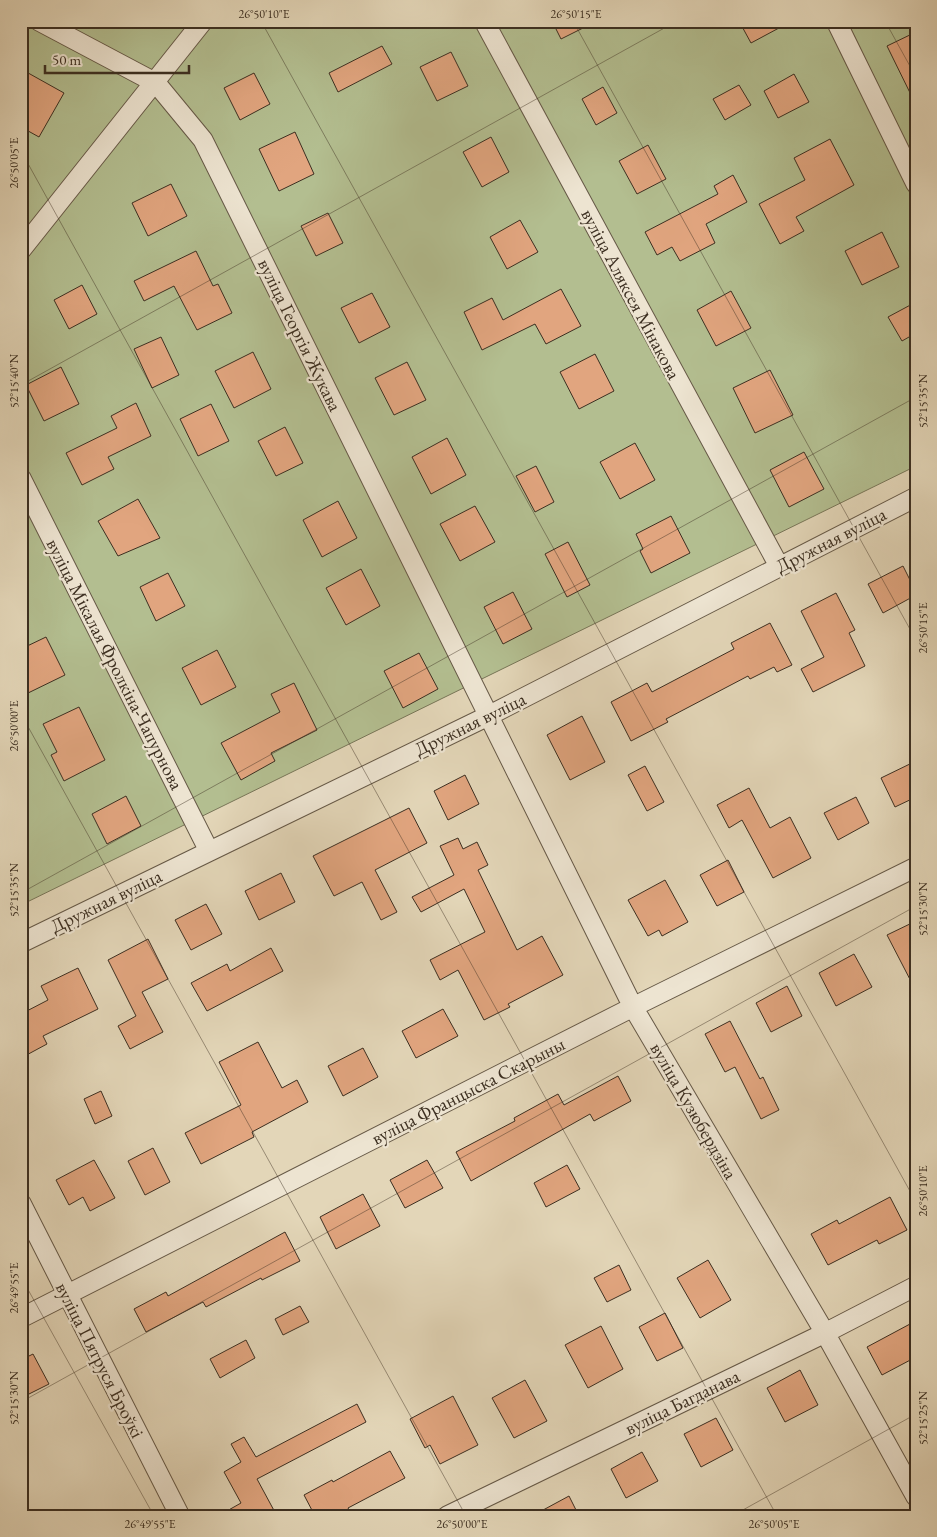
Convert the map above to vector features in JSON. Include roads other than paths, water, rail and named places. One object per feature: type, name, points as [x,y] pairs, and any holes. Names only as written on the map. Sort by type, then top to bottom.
[{"type":"street","name":"вуліца Георгія Жукава","points":[[39,21],[156,83],[203,140],[488,716]]},
{"type":"street","points":[[21,250],[156,83],[203,21]]},
{"type":"street","name":"вуліца Аляксея Мінакова","points":[[484,21],[779,566]]},
{"type":"street","points":[[836,21],[916,184]]},
{"type":"street","name":"вуліца Мікалая Фролкіна-Чапурнова","points":[[21,478],[209,851]]},
{"type":"street","name":"Дружная вуліца","points":[[21,943],[488,716],[916,497]]},
{"type":"street","name":"вуліца Кузюбердзіна","points":[[488,716],[633,1007],[825,1333],[916,1497]]},
{"type":"street","name":"вуліца Францыска Скарыны","points":[[21,1318],[633,1007],[916,867]]},
{"type":"street","name":"вуліца Пятруся Броўкі","points":[[21,1203],[180,1516]]},
{"type":"street","name":"вуліца Багданава","points":[[447,1516],[825,1333],[916,1286]]}]
